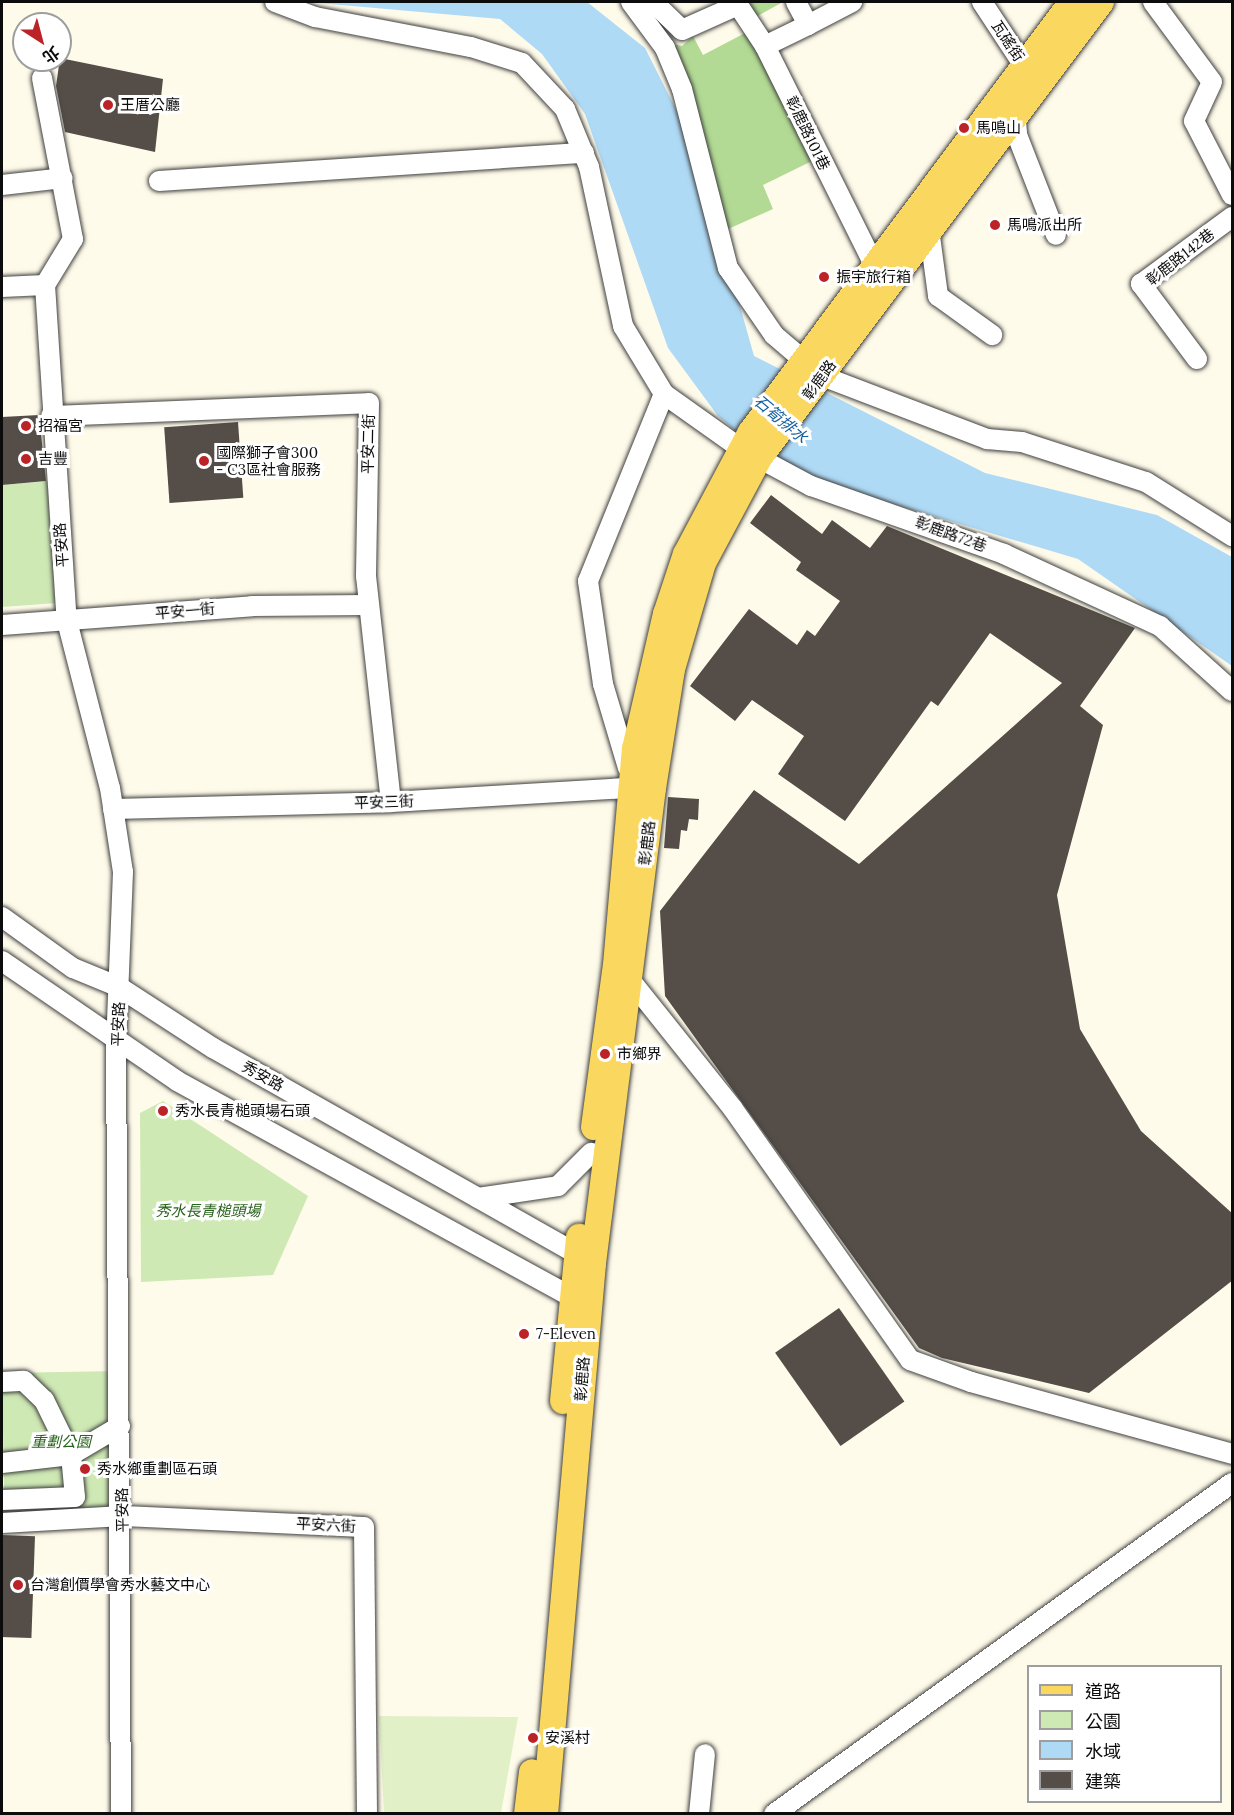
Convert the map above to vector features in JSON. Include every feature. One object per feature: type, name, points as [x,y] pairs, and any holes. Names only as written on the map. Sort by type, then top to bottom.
[{"type":"main road","name":"彰鹿路","points":[[810,372],[873,263],[1072,2]]},
{"type":"main road","name":"彰鹿路","points":[[527,1814],[548,1636],[579,1301],[625,972],[642,787],[672,669],[703,563],[755,446],[810,372],[928,229],[1101,2]]},
{"type":"main road","name":"彰鹿路","points":[[584,1259],[591,1153],[625,972]]},
{"type":"main road","name":"彰鹿路","points":[[545,1814],[579,1301]]},
{"type":"street","points":[[275,2],[315,17],[471,47],[522,63],[565,109],[584,153],[623,326],[664,394],[588,580],[603,684],[642,787]]},
{"type":"street","points":[[631,2],[665,48],[682,89],[728,268],[774,335],[810,372],[987,439],[1022,442],[1146,482],[1233,536]]},
{"type":"street","name":"彰鹿路101巷","points":[[653,2],[682,30],[738,6],[765,46],[873,263]]},
{"type":"street","points":[[796,2],[808,25]]},
{"type":"street","points":[[765,46],[852,2]]},
{"type":"street","name":"瓦磘街","points":[[982,2],[1024,66],[1014,118]]},
{"type":"street","points":[[1153,2],[1212,82],[1194,121],[1233,195]]},
{"type":"street","points":[[2,286],[45,285],[73,238],[42,78]]},
{"type":"street","points":[[1014,118],[1056,235]]},
{"type":"street","points":[[159,180],[584,153]]},
{"type":"street","points":[[2,185],[63,178]]},
{"type":"street","name":"彰鹿路142巷","points":[[1197,359],[1141,284],[1233,217]]},
{"type":"street","points":[[928,229],[938,296],[992,335]]},
{"type":"street","name":"平安路","points":[[45,285],[51,416],[67,621],[113,809],[123,872],[116,1044],[123,1516],[121,1814]]},
{"type":"street","name":"彰鹿路72巷","points":[[664,394],[755,446],[811,486],[1005,554],[1160,626],[1233,691]]},
{"type":"street","name":"平安二街","points":[[51,416],[369,402],[368,605],[391,802]]},
{"type":"street","name":"平安一街","points":[[2,625],[252,606],[368,605]]},
{"type":"street","name":"平安三街","points":[[113,809],[391,802],[642,787]]},
{"type":"street","name":"秀安路","points":[[2,917],[73,968],[119,987],[213,1048],[584,1259]]},
{"type":"street","points":[[2,961],[116,1044],[579,1301]]},
{"type":"street","points":[[625,972],[734,1109],[910,1360],[971,1382],[1233,1454]]},
{"type":"street","points":[[478,1198],[558,1186],[591,1153]]},
{"type":"street","points":[[2,1383],[24,1382],[44,1400],[71,1455],[75,1497],[2,1500]]},
{"type":"street","points":[[2,1463],[71,1455],[120,1425]]},
{"type":"street","points":[[774,1814],[1233,1483]]},
{"type":"street","name":"平安六街","points":[[2,1523],[123,1516],[364,1527],[367,1814]]},
{"type":"street","points":[[699,1814],[705,1754]]},
{"type":"green space","points":[[732,2],[783,2],[743,24]]},
{"type":"green space","points":[[747,32],[760,43],[812,161],[763,185],[773,209],[719,233],[661,41],[682,46],[693,36],[703,55]]},
{"type":"green space","points":[[49,481],[57,603],[2,607],[2,485]]},
{"type":"green space","name":"秀水長青槌頭場","points":[[163,1101],[308,1196],[273,1275],[141,1282],[140,1113]]},
{"type":"green space","name":"重劃公園","points":[[119,1371],[121,1510],[4,1512],[2,1373]]},
{"type":"green space","points":[[379,1716],[518,1717],[501,1813],[384,1813]]},
{"type":"water","name":"石筍排水","points":[[307,2],[587,2],[645,48],[696,149],[754,356],[985,473],[1157,515],[1232,557],[1232,666],[1078,559],[782,471],[718,416],[668,348],[585,114],[542,54],[500,19]]},
{"type":"building","name":"王厝公廳","points":[[72,60],[163,79],[155,152],[65,132],[56,86],[58,72],[72,72]]},
{"type":"building","name":"吉豐","points":[[39,415],[46,481],[2,485],[2,417]]},
{"type":"building","name":"國際獅子會300 - C3區社會服務","points":[[238,422],[243,498],[169,503],[164,427]]},
{"type":"building","points":[[771,495],[822,534],[832,520],[870,548],[887,526],[1135,628],[1080,706],[1103,725],[1057,895],[1080,1029],[1141,1131],[1233,1214],[1233,1280],[1089,1393],[942,1358],[919,1348],[665,996],[660,911],[754,790],[859,864],[1062,683],[990,633],[938,706],[931,701],[845,821],[778,774],[804,736],[752,700],[735,721],[690,686],[749,609],[797,645],[807,630],[815,636],[840,601],[796,570],[801,562],[750,523]]},
{"type":"building","points":[[668,797],[699,799],[698,820],[689,819],[687,831],[681,830],[679,849],[664,848]]},
{"type":"building","points":[[839,1308],[904,1401],[840,1446],[775,1353]]},
{"type":"building","name":"台灣創價學會秀水藝文中心","points":[[2,1535],[35,1536],[31,1638],[2,1637]]},
{"type":"place","name":"王厝公廳","points":[[108,105]]},
{"type":"place","name":"馬鳴山","points":[[964,128]]},
{"type":"place","name":"馬鳴派出所","points":[[995,225]]},
{"type":"place","name":"振宇旅行箱","points":[[824,277]]},
{"type":"place","name":"招福宮","points":[[26,426]]},
{"type":"place","name":"吉豐","points":[[26,459]]},
{"type":"place","name":"國際獅子會300 - C3區社會服務","points":[[204,461]]},
{"type":"place","name":"市鄉界","points":[[605,1054]]},
{"type":"place","name":"秀水長青槌頭場石頭","points":[[163,1111]]},
{"type":"place","name":"7-Eleven","points":[[524,1334]]},
{"type":"place","name":"秀水鄉重劃區石頭","points":[[85,1469]]},
{"type":"place","name":"台灣創價學會秀水藝文中心","points":[[18,1585]]},
{"type":"place","name":"安溪村","points":[[533,1738]]}]
